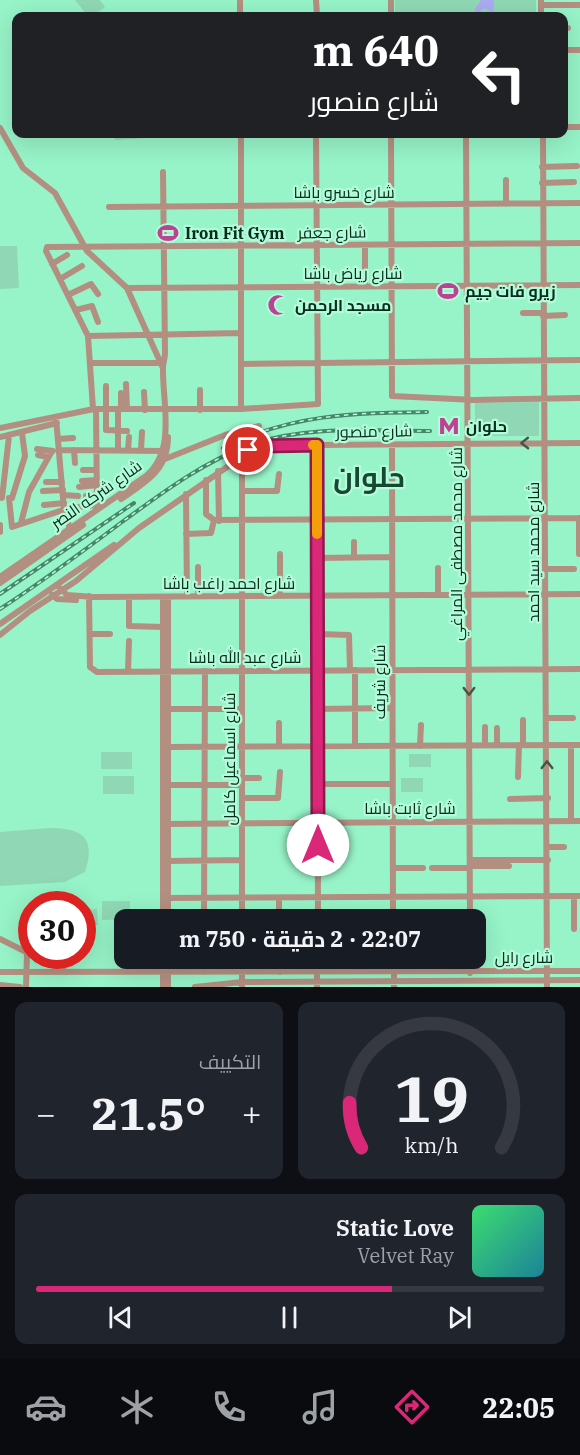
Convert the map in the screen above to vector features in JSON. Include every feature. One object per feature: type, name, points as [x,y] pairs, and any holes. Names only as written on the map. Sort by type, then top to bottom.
[{"type":"street","points":[[541,3],[579,4]]},
{"type":"street","points":[[0,128],[23,168],[55,193],[84,248],[127,288]]},
{"type":"street","points":[[241,138],[241,409]]},
{"type":"street","points":[[0,437],[22,433],[94,409],[200,410],[318,404],[316,138]]},
{"type":"street","points":[[392,138],[392,396],[580,399]]},
{"type":"street","name":"شارع محمد مصطفى المراغي","points":[[466,138],[470,909]]},
{"type":"street","name":"شارع محمد سيد احمد","points":[[543,138],[548,984]]},
{"type":"street","points":[[542,167],[577,166]]},
{"type":"street","points":[[91,363],[162,364],[166,333],[163,172]]},
{"type":"street","points":[[506,180],[506,204]]},
{"type":"street","points":[[542,183],[574,182]]},
{"type":"street","name":"شارع خسرو باشا","points":[[109,207],[580,202]]},
{"type":"street","name":"شارع جعفر","points":[[52,264],[45,248],[580,243]]},
{"type":"street","points":[[365,245],[365,286]]},
{"type":"street","points":[[43,491],[64,500],[97,508],[94,409],[88,336],[52,264],[67,255]]},
{"type":"street","points":[[60,279],[82,266]]},
{"type":"street","points":[[68,295],[91,285],[98,294]]},
{"type":"street","name":"شارع رياض باشا","points":[[127,288],[580,285]]},
{"type":"street","name":"شارع شركه النصر","points":[[0,577],[150,473],[163,451],[169,383],[127,288]]},
{"type":"street","points":[[76,310],[91,305],[98,322]]},
{"type":"street","points":[[524,313],[566,315]]},
{"type":"street","points":[[88,336],[147,333],[241,333]]},
{"type":"street","points":[[241,364],[580,360]]},
{"type":"street","points":[[117,450],[126,384]]},
{"type":"street","points":[[106,386],[106,430],[118,430],[128,434],[128,450]]},
{"type":"street","points":[[200,390],[200,410]]},
{"type":"street","points":[[144,392],[145,410]]},
{"type":"street","points":[[121,393],[122,409]]},
{"type":"street","name":"شارع شركه النصر","points":[[0,583],[150,479],[165,459],[168,446],[167,409]]},
{"type":"street","points":[[0,428],[57,420]]},
{"type":"street","points":[[57,420],[64,500],[70,529]]},
{"type":"street","points":[[165,459],[225,435],[259,426]]},
{"type":"street","points":[[141,450],[142,432]]},
{"type":"street","points":[[6,498],[25,456],[22,433]]},
{"type":"street","points":[[9,436],[6,498],[10,527],[64,500]]},
{"type":"street","points":[[58,439],[73,438]]},
{"type":"street","name":"شارع منصور","points":[[0,624],[60,588],[242,454],[264,446],[580,443]]},
{"type":"street","name":"شارع شريف","points":[[392,444],[393,909]]},
{"type":"street","points":[[317,445],[318,909]]},
{"type":"street","points":[[38,452],[50,454],[84,446],[96,450],[163,451]]},
{"type":"street","points":[[74,450],[75,463]]},
{"type":"street","points":[[21,523],[27,497],[50,454]]},
{"type":"street","name":"شارع اسماعيل كامل","points":[[242,454],[242,909]]},
{"type":"street","points":[[83,470],[96,470]]},
{"type":"street","points":[[186,534],[211,533],[217,520],[218,471]]},
{"type":"street","points":[[242,491],[278,491],[279,474]]},
{"type":"street","points":[[206,480],[206,514],[217,520],[580,518],[579,554]]},
{"type":"street","points":[[46,482],[62,482]]},
{"type":"street","points":[[80,484],[97,483]]},
{"type":"street","points":[[186,494],[187,596]]},
{"type":"street","points":[[86,496],[97,495]]},
{"type":"street","points":[[51,496],[52,504]]},
{"type":"street","points":[[44,505],[78,496]]},
{"type":"street","points":[[6,498],[27,497]]},
{"type":"street","points":[[0,525],[0,532]]},
{"type":"street","points":[[354,542],[354,557]]},
{"type":"street","points":[[280,554],[280,596]]},
{"type":"street","points":[[318,558],[392,557]]},
{"type":"street","points":[[198,567],[198,596]]},
{"type":"street","points":[[438,568],[438,595]]},
{"type":"street","points":[[546,569],[574,569]]},
{"type":"street","name":"شارع احمد راغب باشا","points":[[60,588],[67,595],[91,598]]},
{"type":"street","name":"شارع منصور","points":[[0,635],[51,594]]},
{"type":"street","name":"شارع احمد راغب باشا","points":[[51,594],[60,599],[580,594]]},
{"type":"street","points":[[129,597],[129,626],[163,627]]},
{"type":"street","points":[[166,597],[163,627],[168,709],[168,909]]},
{"type":"street","points":[[163,909],[166,597]]},
{"type":"street","points":[[91,598],[90,634],[110,634]]},
{"type":"street","name":"شارع عبد الله باشا","points":[[90,634],[91,669],[129,672],[580,669]]},
{"type":"street","points":[[318,634],[349,635],[353,670],[355,746]]},
{"type":"street","points":[[129,641],[129,672]]},
{"type":"street","points":[[204,909],[205,671]]},
{"type":"street","points":[[318,709],[392,708]]},
{"type":"street","points":[[168,709],[242,709]]},
{"type":"street","points":[[547,718],[573,718]]},
{"type":"street","points":[[518,777],[523,720]]},
{"type":"street","points":[[279,723],[279,746]]},
{"type":"street","points":[[420,746],[421,725]]},
{"type":"street","points":[[485,727],[485,745]]},
{"type":"street","points":[[497,728],[497,745]]},
{"type":"street","points":[[571,745],[571,821]]},
{"type":"street","points":[[168,747],[580,745]]},
{"type":"street","points":[[242,798],[278,798],[280,772]]},
{"type":"street","points":[[168,785],[205,785],[259,778]]},
{"type":"street","points":[[318,784],[392,784]]},
{"type":"street","points":[[510,799],[548,798]]},
{"type":"street","name":"شارع ثابت باشا","points":[[168,824],[580,821]]},
{"type":"street","points":[[318,845],[340,845]]},
{"type":"street","points":[[548,847],[564,847]]},
{"type":"street","points":[[168,861],[242,860]]},
{"type":"street","points":[[432,867],[548,860]]},
{"type":"street","points":[[470,864],[509,866]]},
{"type":"street","points":[[393,868],[423,868]]},
{"type":"street","points":[[168,898],[577,896],[574,929]]},
{"type":"street","points":[[279,898],[279,909]]},
{"type":"street","points":[[0,939],[18,949]]},
{"type":"street","points":[[26,987],[27,969]]},
{"type":"street","points":[[61,969],[70,973]]},
{"type":"street","points":[[165,969],[168,987]]},
{"type":"street","points":[[163,987],[166,969]]},
{"type":"street","name":"شارع رايل","points":[[1,970],[27,974],[580,971]]},
{"type":"street","points":[[394,971],[394,984]]},
{"type":"street","points":[[439,971],[439,984]]},
{"type":"street","points":[[470,971],[470,981]]},
{"type":"street","points":[[242,972],[242,984]]},
{"type":"street","points":[[317,972],[317,984]]},
{"type":"street","points":[[0,985],[16,987],[14,973]]},
{"type":"street","name":"شارع رايل","points":[[195,987],[242,984],[439,984],[470,981],[481,984],[548,984],[580,980]]},
{"type":"green space","points":[[75,0],[100,0],[105,7],[98,12],[85,12]]},
{"type":"green space","points":[[395,0],[536,0],[536,12],[395,12]]},
{"type":"green space","points":[[115,138],[144,138],[115,140]]},
{"type":"green space","points":[[0,246],[17,246],[19,288],[0,289]]},
{"type":"green space","points":[[539,402],[539,436],[475,436],[475,403]]},
{"type":"green space","points":[[101,752],[132,752],[132,769],[101,769]]},
{"type":"green space","points":[[409,754],[431,754],[431,767],[409,767]]},
{"type":"green space","points":[[103,776],[134,776],[134,794],[103,794]]},
{"type":"green space","points":[[401,778],[423,778],[423,792],[401,792]]},
{"type":"green space","points":[[50,828],[71,830],[84,837],[89,851],[85,872],[65,882],[0,886],[0,832]]},
{"type":"green space","points":[[102,901],[130,901],[130,909],[114,909],[114,920],[102,920]]},
{"type":"green space","points":[[96,909],[98,925],[96,925]]},
{"type":"water","points":[[481,0],[494,0],[493,12],[489,12],[485,8],[481,12],[475,12]]},
{"type":"railway","points":[[223,448],[273,428],[298,422],[373,413],[427,412]]},
{"type":"railway","points":[[0,609],[47,578],[168,489],[199,469],[233,452],[250,445],[294,434],[339,430],[430,431]]},
{"type":"railway","points":[[0,594],[134,503]]},
{"type":"slow traffic","points":[[313,445],[317,445],[317,534]]},
{"type":"place","name":"Iron Fit Gym","points":[[168,233]]},
{"type":"place","name":"زيرو فات جيم","points":[[448,291]]},
{"type":"place","name":"مسجد الرحمن","points":[[278,305]]},
{"type":"place","name":"حلوان","points":[[449,426]]},
{"type":"district","name":"حلوان","points":[[369,476]]},
{"type":"route","points":[[248,450],[264,446],[317,445],[318,845]]}]
